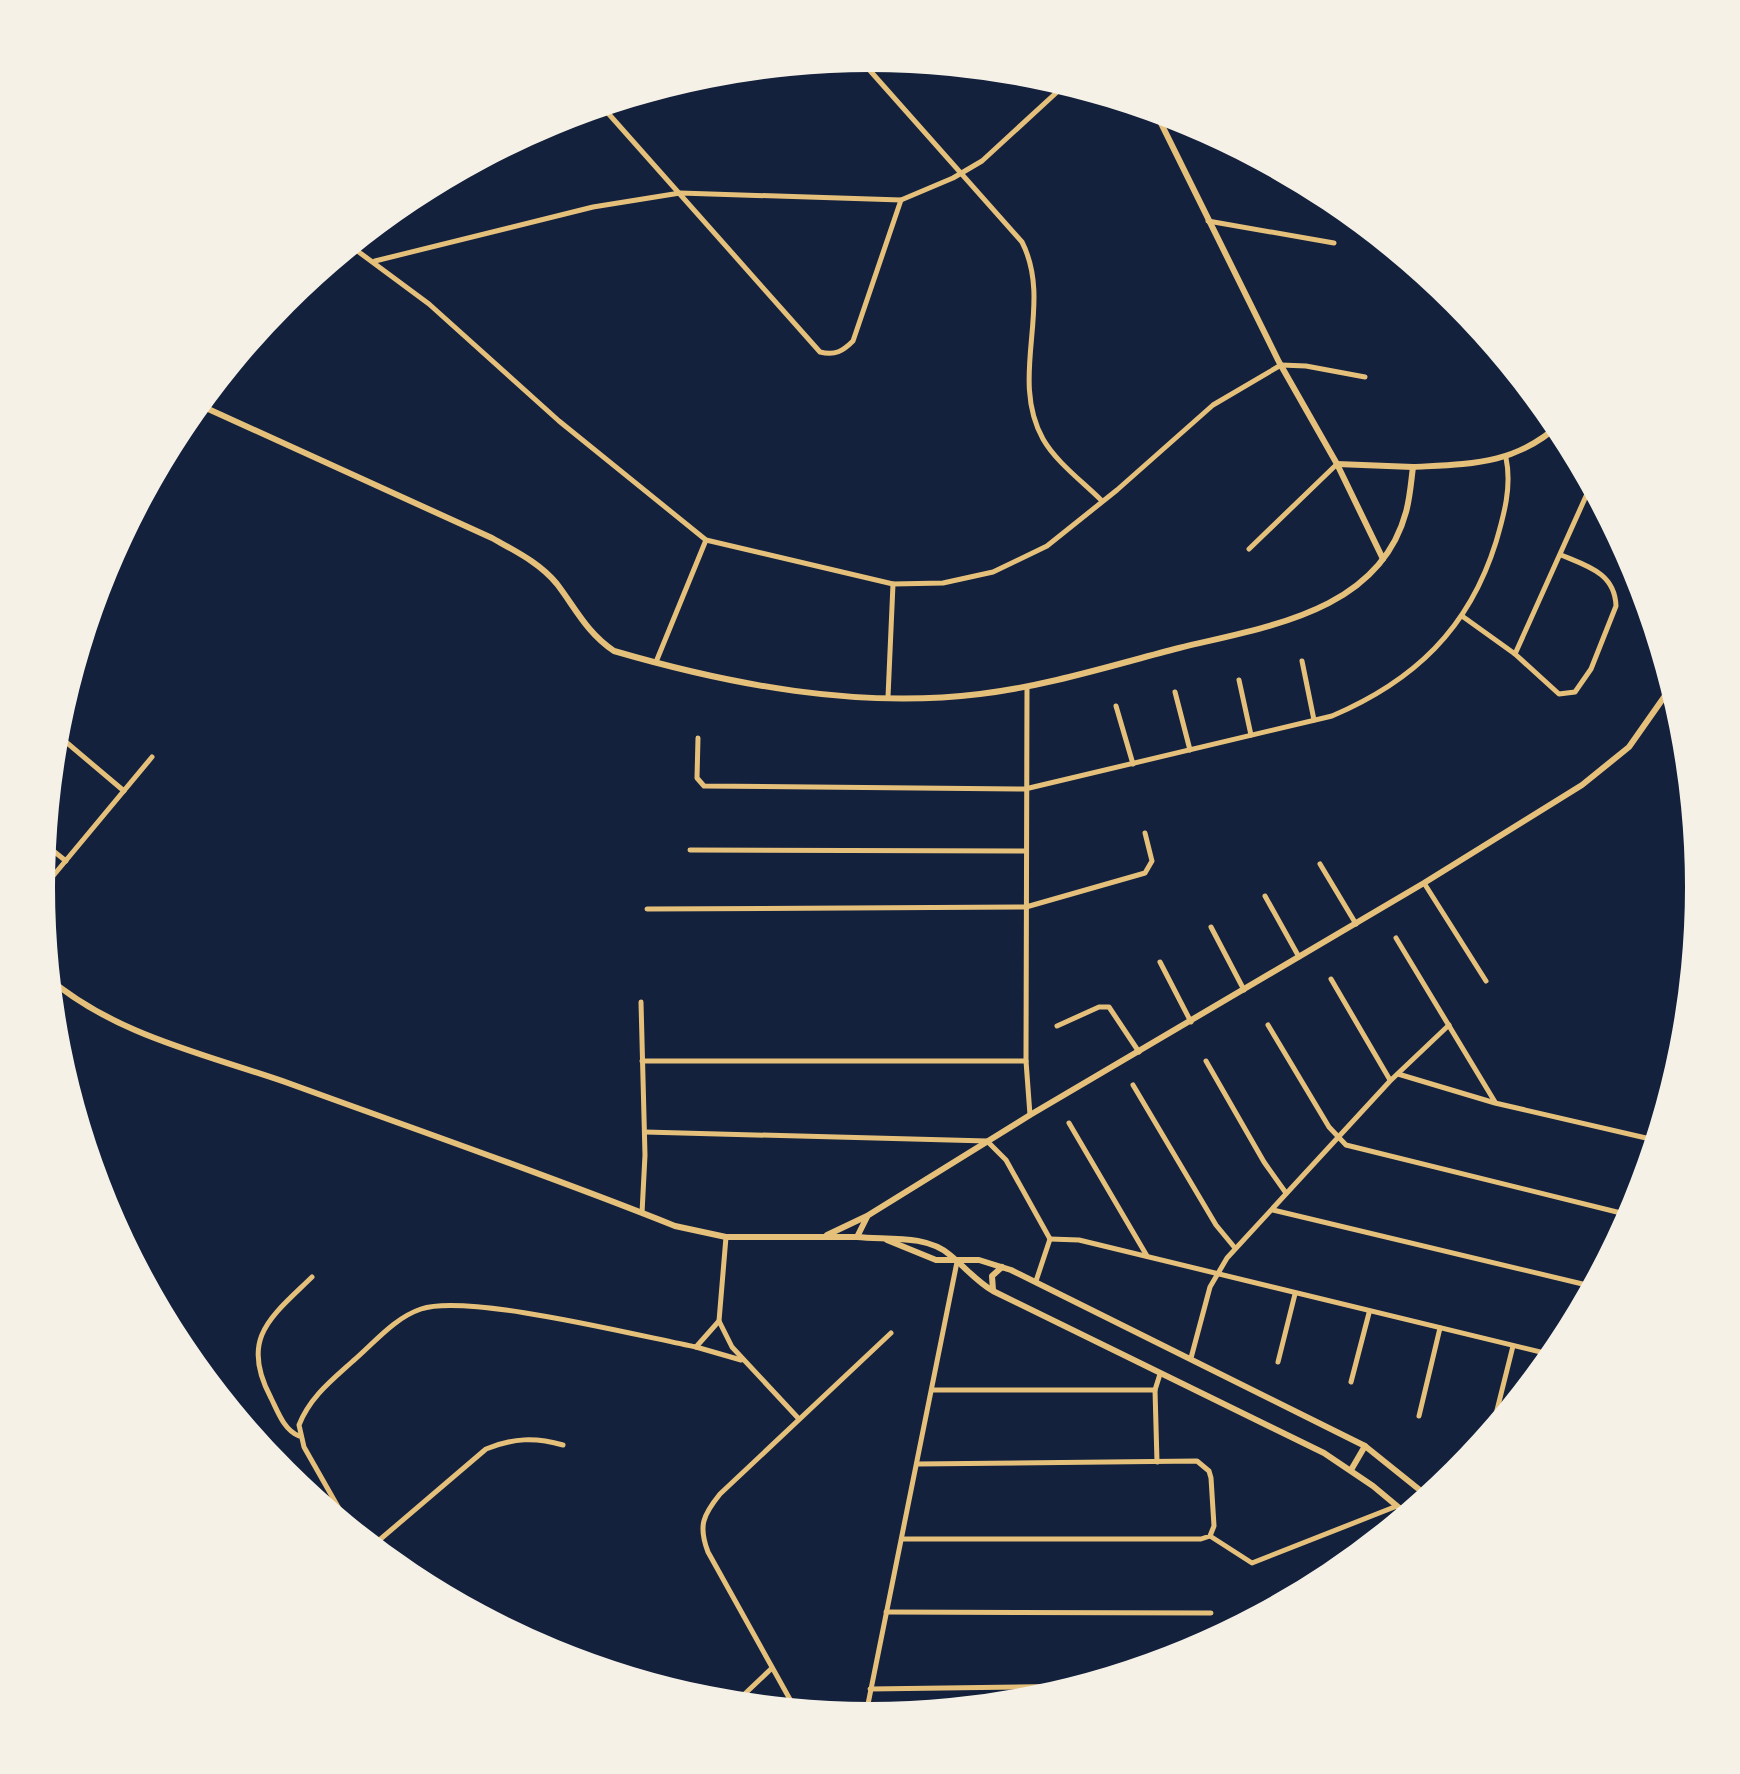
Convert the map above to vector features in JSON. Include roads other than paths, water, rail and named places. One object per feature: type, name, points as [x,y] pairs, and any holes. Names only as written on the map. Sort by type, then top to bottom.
[{"type":"main road","points":[[1162,127],[1281,365],[1337,464],[1384,559]]},
{"type":"main road","points":[[210,410],[492,538],[534,562],[559,586],[597,640],[614,651],[758,685],[840,696],[937,698],[1027,686],[1306,615],[1352,590],[1384,559],[1406,512],[1413,467]]},
{"type":"main road","points":[[1337,464],[1413,467],[1506,458],[1548,434]]},
{"type":"main road","points":[[827,1236],[868,1216],[1030,1115],[1424,884],[1594,775],[1629,747],[1662,699]]},
{"type":"main road","points":[[61,987],[103,1017],[675,1226],[726,1236],[886,1240],[936,1260],[979,1260],[1003,1266],[1365,1446],[1418,1489]]},
{"type":"main road","points":[[857,1237],[868,1216]]},
{"type":"main road","points":[[957,1262],[973,1279],[993,1291],[1280,1430],[1351,1470],[1397,1506]]},
{"type":"main road","points":[[993,1291],[992,1276],[1003,1266]]},
{"type":"main road","points":[[1351,1470],[1365,1446]]},
{"type":"street","points":[[871,72],[1022,242],[1035,274],[1036,312],[1028,388],[1037,427],[1046,444],[1103,501]]},
{"type":"street","points":[[373,261],[593,207],[680,193],[901,200],[962,174],[1055,94]]},
{"type":"street","points":[[609,115],[820,352],[829,355],[842,352],[853,340],[901,200]]},
{"type":"street","points":[[1208,221],[1334,243]]},
{"type":"street","points":[[360,252],[429,304],[618,471],[706,540],[893,584],[943,584],[993,572],[1047,546],[1213,405],[1281,365],[1365,377]]},
{"type":"street","points":[[698,738],[697,778],[704,786],[1025,790],[1314,720],[1371,700],[1404,678],[1462,616],[1488,567],[1501,526],[1509,482],[1506,458]]},
{"type":"street","points":[[1249,549],[1337,464]]},
{"type":"street","points":[[1515,654],[1586,498]]},
{"type":"street","points":[[656,663],[706,540]]},
{"type":"street","points":[[1462,616],[1515,654],[1553,690],[1564,696],[1580,688],[1591,669],[1616,598],[1600,572],[1561,555]]},
{"type":"street","points":[[888,697],[893,584]]},
{"type":"street","points":[[1302,661],[1314,720]]},
{"type":"street","points":[[1239,680],[1250,736]]},
{"type":"street","points":[[1027,686],[1026,1061],[1030,1115]]},
{"type":"street","points":[[1175,692],[1190,750]]},
{"type":"street","points":[[1116,706],[1133,764]]},
{"type":"street","points":[[68,745],[124,791]]},
{"type":"street","points":[[56,873],[152,757]]},
{"type":"street","points":[[647,909],[1026,907],[1145,873],[1152,861],[1145,833]]},
{"type":"street","points":[[690,850],[1025,852]]},
{"type":"street","points":[[56,853],[66,861]]},
{"type":"street","points":[[1320,864],[1356,924]]},
{"type":"street","points":[[1424,884],[1486,981]]},
{"type":"street","points":[[1265,896],[1299,957]]},
{"type":"street","points":[[1211,927],[1244,990]]},
{"type":"street","points":[[1396,938],[1495,1103]]},
{"type":"street","points":[[1160,962],[1191,1022]]},
{"type":"street","points":[[1331,979],[1390,1081]]},
{"type":"street","points":[[641,1002],[645,1132],[642,1213]]},
{"type":"street","points":[[1056,1026],[1100,1007],[1110,1007],[1140,1052]]},
{"type":"street","points":[[1268,1024],[1337,1138],[1360,1150],[1617,1212]]},
{"type":"street","points":[[1191,1358],[1210,1287],[1235,1248],[1390,1081],[1448,1025]]},
{"type":"street","points":[[642,1061],[1026,1061]]},
{"type":"street","points":[[1206,1061],[1286,1194]]},
{"type":"street","points":[[1398,1074],[1495,1103],[1645,1138]]},
{"type":"street","points":[[1133,1085],[1216,1225],[1235,1248]]},
{"type":"street","points":[[1069,1122],[1147,1256]]},
{"type":"street","points":[[645,1132],[987,1141],[1006,1160],[1050,1239],[1036,1282]]},
{"type":"street","points":[[1272,1210],[1582,1284]]},
{"type":"street","points":[[726,1236],[719,1321],[732,1346],[800,1420]]},
{"type":"street","points":[[1050,1239],[1070,1238],[1539,1352]]},
{"type":"street","points":[[868,1702],[957,1262]]},
{"type":"street","points":[[312,1276],[271,1318],[257,1343],[260,1378],[288,1428],[299,1436],[336,1502]]},
{"type":"street","points":[[1278,1362],[1295,1294]]},
{"type":"street","points":[[299,1436],[306,1408],[316,1395],[397,1321],[420,1309],[442,1305],[497,1309],[696,1347],[744,1360]]},
{"type":"street","points":[[1351,1382],[1369,1312]]},
{"type":"street","points":[[696,1347],[719,1321]]},
{"type":"street","points":[[1419,1416],[1440,1328]]},
{"type":"street","points":[[789,1697],[708,1552],[700,1528],[706,1511],[720,1494],[891,1333]]},
{"type":"street","points":[[1498,1406],[1513,1346]]},
{"type":"street","points":[[1156,1462],[1154,1390],[1161,1371]]},
{"type":"street","points":[[933,1390],[1154,1390]]},
{"type":"street","points":[[381,1539],[486,1449],[506,1440],[528,1438],[563,1445]]},
{"type":"street","points":[[917,1464],[1197,1461],[1210,1471],[1212,1478],[1214,1526],[1210,1536]]},
{"type":"street","points":[[902,1539],[1210,1536],[1249,1562],[1397,1506]]},
{"type":"street","points":[[886,1612],[1211,1613]]},
{"type":"street","points":[[747,1692],[772,1668]]},
{"type":"street","points":[[870,1689],[1024,1687]]}]
